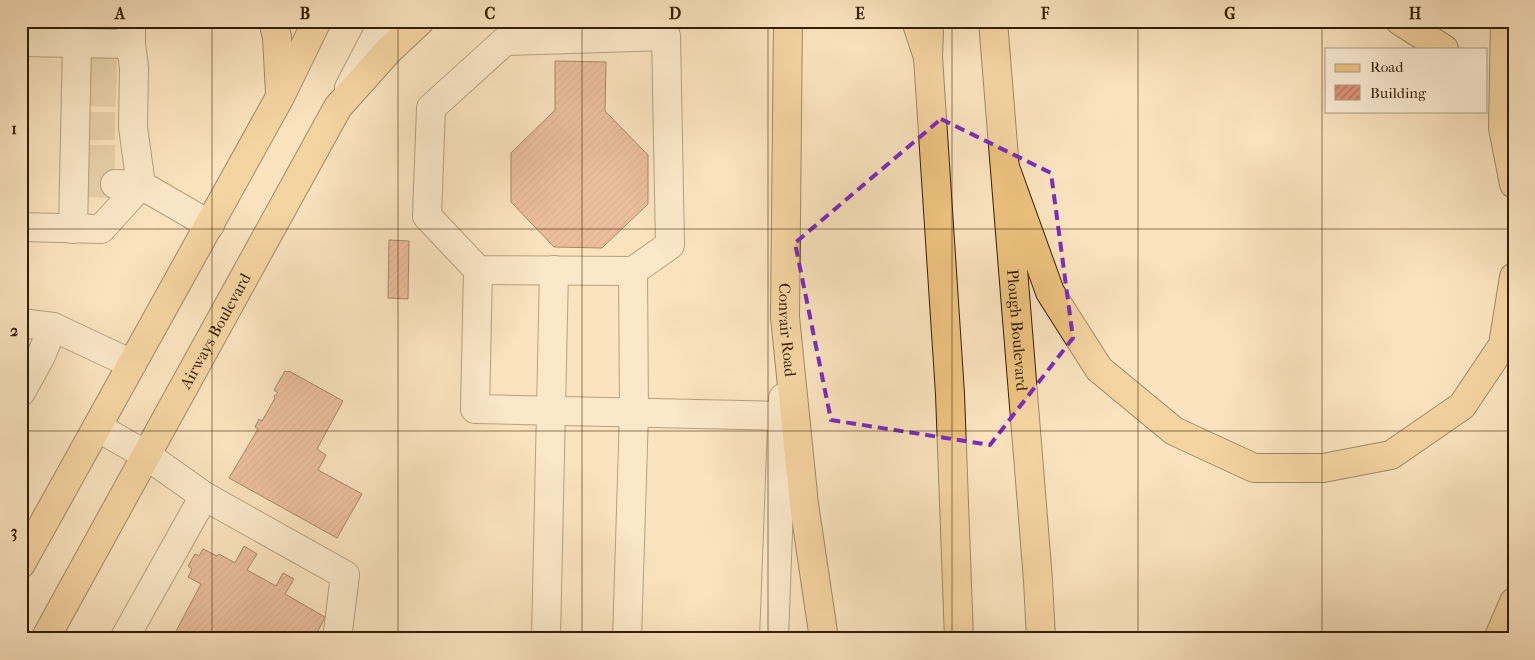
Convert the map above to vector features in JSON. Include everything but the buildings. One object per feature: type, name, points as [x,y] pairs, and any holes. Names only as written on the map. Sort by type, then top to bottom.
[{"type":"main road","points":[[273,21],[277,37],[280,98]]},
{"type":"main road","points":[[21,564],[280,98],[318,21]]},
{"type":"main road","points":[[338,107],[389,50],[420,21]]},
{"type":"main road","name":"Convair Road","points":[[785,317],[788,21]]},
{"type":"main road","points":[[916,21],[928,57]]},
{"type":"main road","points":[[930,21],[928,57],[950,394],[959,639]]},
{"type":"main road","name":"Plough Boulevard","points":[[993,21],[1038,580],[1041,639]]},
{"type":"main road","points":[[1400,21],[1442,48]]},
{"type":"main road","points":[[1505,21],[1503,128],[1514,184]]},
{"type":"main road","name":"Airways Boulevard","points":[[45,639],[338,107]]},
{"type":"main road","points":[[1488,107],[1503,128]]},
{"type":"main road","points":[[1006,170],[1050,292],[1099,369],[1174,431],[1254,468],[1323,468],[1391,456],[1462,406],[1503,345],[1514,277]]},
{"type":"main road","points":[[785,317],[804,504],[824,639]]},
{"type":"main road","points":[[1498,639],[1514,602]]},
{"type":"street","name":"Airways Boulevard","points":[[338,107],[384,21]]},
{"type":"street","points":[[478,270],[634,271],[670,245],[666,36],[506,41],[431,108],[427,216],[478,270],[476,409],[782,416]]},
{"type":"street","points":[[21,42],[81,72],[127,65],[125,126],[127,172],[101,229],[21,227]]},
{"type":"street","points":[[73,228],[81,171],[81,72]]},
{"type":"street","points":[[127,172],[210,225]]},
{"type":"street","points":[[546,639],[554,270]]},
{"type":"street","points":[[627,639],[634,413],[634,271]]},
{"type":"street","name":"Convair Road","points":[[774,639],[785,317]]},
{"type":"street","points":[[21,323],[53,327],[132,364]]},
{"type":"street","points":[[21,392],[40,358],[53,327]]},
{"type":"street","points":[[97,427],[146,456],[204,496],[345,575],[337,639]]},
{"type":"street","points":[[124,639],[204,496]]},
{"type":"highlighted area","points":[[941,119],[1051,173],[1073,338],[990,445],[831,420],[795,243]]},
{"type":"tunnel","points":[[89,68],[117,68]]},
{"type":"tunnel","points":[[89,92],[116,93]]},
{"type":"tunnel","points":[[87,126],[116,126]]},
{"type":"tunnel","points":[[87,159],[115,159]]},
{"type":"tunnel","points":[[87,183],[115,184]]}]
